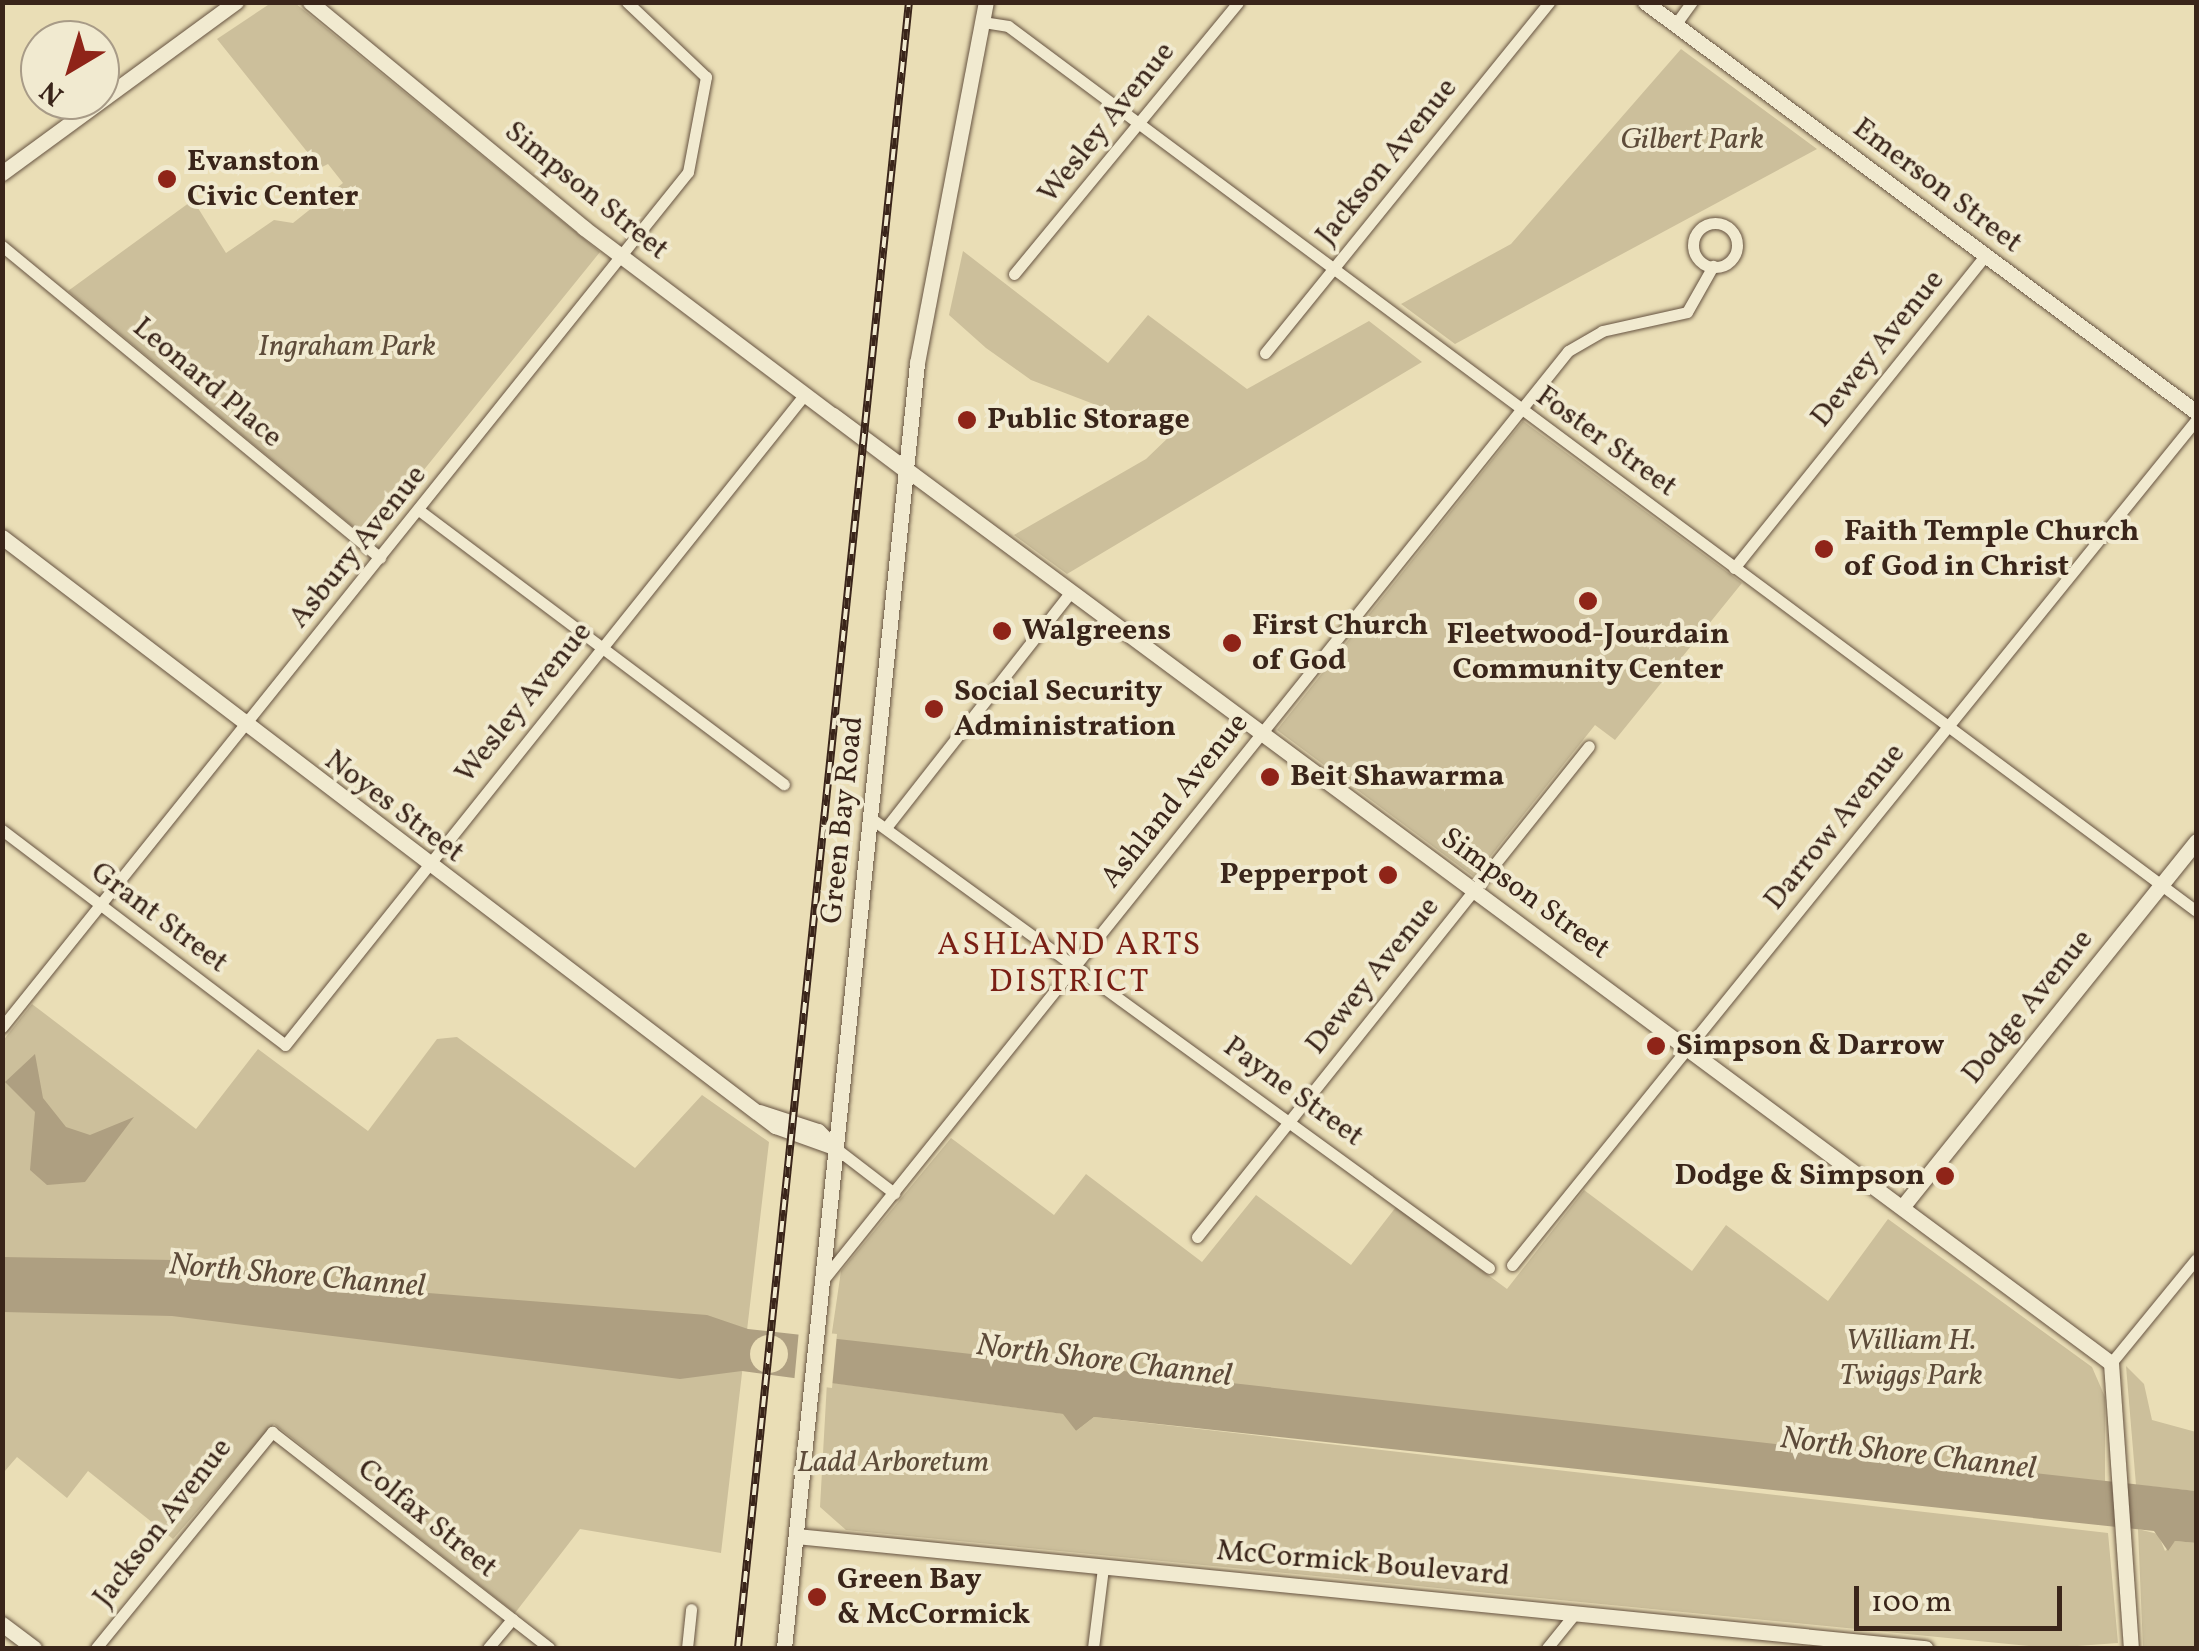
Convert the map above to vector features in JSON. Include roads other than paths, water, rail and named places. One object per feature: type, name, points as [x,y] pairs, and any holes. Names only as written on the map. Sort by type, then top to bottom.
[{"type":"street","points":[[2,173],[236,2]]},
{"type":"street","name":"Simpson Street","points":[[310,2],[622,257],[2111,1364]]},
{"type":"street","name":"Asbury Avenue","points":[[2,1026],[420,511],[688,172],[706,77],[626,2]]},
{"type":"street","name":"Green Bay Road","points":[[784,1648],[834,1147],[880,822],[906,469],[927,288],[986,2]]},
{"type":"street","name":"Wesley Avenue","points":[[1014,274],[1238,2]]},
{"type":"street","name":"Jackson Avenue","points":[[1265,353],[1549,2]]},
{"type":"street","name":"Emerson Street","points":[[1645,2],[2196,416]]},
{"type":"street","points":[[1674,25],[1692,2]]},
{"type":"street","name":"Foster Street","points":[[983,22],[1008,26],[2196,911]]},
{"type":"street","name":"Leonard Place","points":[[2,246],[380,558]]},
{"type":"street","name":"Dewey Avenue","points":[[1734,568],[1985,256]]},
{"type":"street","name":"Ashland Avenue","points":[[820,1283],[1520,410],[1592,337],[1687,312],[1714,266]]},
{"type":"street","name":"Wesley Avenue","points":[[285,1045],[805,394]]},
{"type":"street","name":"Darrow Avenue","points":[[1512,1265],[2196,416]]},
{"type":"street","points":[[420,511],[784,784]]},
{"type":"street","name":"Noyes Street","points":[[2,538],[243,728],[760,1112],[834,1147],[894,1192]]},
{"type":"street","points":[[880,822],[1071,592]]},
{"type":"street","name":"Dewey Avenue","points":[[1197,1237],[1589,746]]},
{"type":"street","name":"Payne Street","points":[[880,822],[1489,1268]]},
{"type":"street","name":"Grant Street","points":[[2,830],[285,1045]]},
{"type":"street","name":"Dodge Avenue","points":[[1903,1206],[2196,841]]},
{"type":"street","points":[[2131,1648],[2111,1364],[2196,1259]]},
{"type":"street","name":"Jackson Avenue","points":[[96,1648],[272,1432]]},
{"type":"street","name":"Colfax Street","points":[[272,1432],[549,1648]]},
{"type":"street","name":"McCormick Boulevard","points":[[796,1536],[1925,1648]]},
{"type":"street","points":[[1096,1647],[1103,1568]]},
{"type":"street","points":[[687,1648],[691,1609]]},
{"type":"street","points":[[1547,1648],[1576,1612]]},
{"type":"street","points":[[488,1648],[512,1618]]},
{"type":"street","points":[[2,1624],[34,1648]]},
{"type":"railway","points":[[738,1648],[909,2]]},
{"type":"place","name":"Evanston Civic Center","points":[[167,179]]},
{"type":"place","name":"Public Storage","points":[[967,420]]},
{"type":"place","name":"Faith Temple Church of God in Christ","points":[[1824,549]]},
{"type":"place","name":"Fleetwood-Jourdain Community Center","points":[[1588,601]]},
{"type":"place","name":"Walgreens","points":[[1002,631]]},
{"type":"place","name":"First Church of God","points":[[1232,643]]},
{"type":"place","name":"Social Security Administration","points":[[934,709]]},
{"type":"place","name":"Beit Shawarma","points":[[1270,777]]},
{"type":"place","name":"Pepperpot","points":[[1388,875]]},
{"type":"place","name":"Simpson & Darrow","points":[[1656,1046]]},
{"type":"place","name":"Dodge & Simpson","points":[[1945,1176]]},
{"type":"place","name":"Green Bay & McCormick","points":[[817,1597]]},
{"type":"district","name":"ASHLAND ARTS DISTRICT","points":[[1070,966]]},
{"type":"park label","name":"Gilbert Park","points":[[1692,140]]},
{"type":"park label","name":"Ingraham Park","points":[[347,347]]},
{"type":"park label","name":"William H. Twiggs Park","points":[[1911,1358]]},
{"type":"park label","name":"Ladd Arboretum","points":[[893,1463]]},
{"type":"water label","name":"North Shore Channel","points":[[297,1277]]},
{"type":"water label","name":"North Shore Channel","points":[[1104,1362]]},
{"type":"water label","name":"North Shore Channel","points":[[1908,1455]]}]
